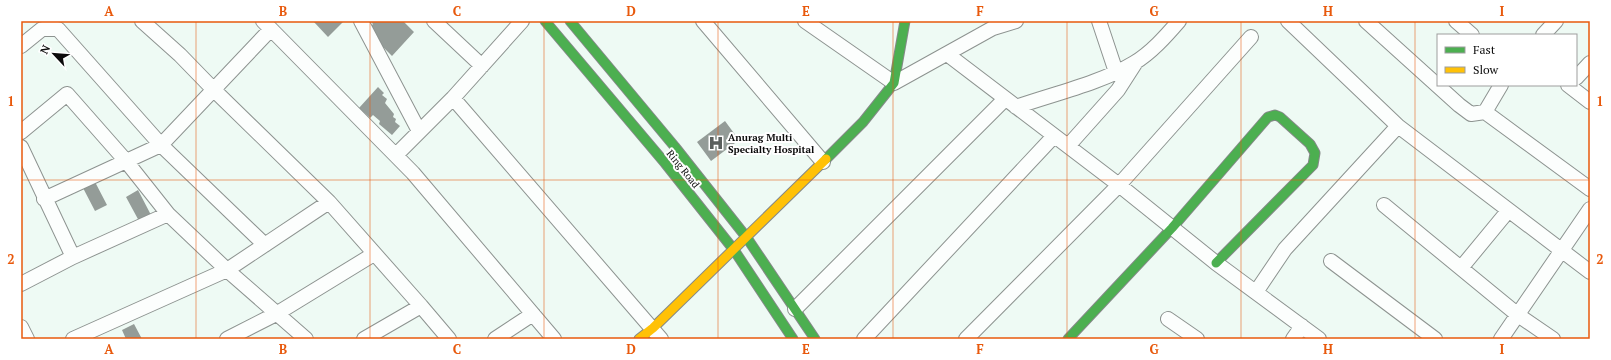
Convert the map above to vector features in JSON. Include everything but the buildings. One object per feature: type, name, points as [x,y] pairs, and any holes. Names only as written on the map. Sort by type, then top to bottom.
[{"type":"main road","name":"Ring Road","points":[[545,21],[665,163],[734,250],[794,339]]},
{"type":"main road","name":"Ring Road","points":[[570,21],[675,147],[747,238],[815,339]]},
{"type":"main road","points":[[639,339],[657,334],[734,250],[863,122],[894,83],[905,21]]},
{"type":"main road","points":[[1068,339],[1172,228],[1268,117],[1274,115],[1280,117],[1310,144],[1316,153],[1313,165],[1216,263]]},
{"type":"street","points":[[142,21],[180,55],[329,202],[449,339]]},
{"type":"street","points":[[361,21],[418,131]]},
{"type":"street","points":[[434,21],[482,66]]},
{"type":"street","points":[[396,155],[418,131],[453,98],[522,21]]},
{"type":"street","points":[[703,21],[823,162]]},
{"type":"street","points":[[806,21],[894,83],[947,54],[990,26],[1016,21]]},
{"type":"street","points":[[1099,21],[1116,72]]},
{"type":"street","points":[[795,309],[1010,103],[1116,72],[1136,62],[1155,46],[1179,21]]},
{"type":"street","points":[[1288,21],[1398,126],[1590,272]]},
{"type":"street","points":[[1366,21],[1458,106],[1471,114],[1485,112],[1590,189]]},
{"type":"street","points":[[1456,21],[1471,34]]},
{"type":"street","points":[[1544,34],[1556,21]]},
{"type":"street","points":[[44,199],[161,146],[214,90],[267,25],[396,155],[554,339]]},
{"type":"street","points":[[21,46],[42,29],[58,28],[161,146],[265,245]]},
{"type":"street","points":[[966,339],[1119,185],[1251,37]]},
{"type":"street","points":[[947,54],[1119,185],[1216,263],[1319,339]]},
{"type":"street","points":[[1068,146],[1118,90],[1136,62]]},
{"type":"street","points":[[1577,77],[1590,63]]},
{"type":"street","points":[[1485,112],[1500,86]]},
{"type":"street","points":[[1570,86],[1590,102]]},
{"type":"street","points":[[21,132],[67,94],[126,161],[168,214],[227,270],[306,339]]},
{"type":"street","points":[[453,98],[657,334]]},
{"type":"street","points":[[1256,292],[1285,249],[1398,126]]},
{"type":"street","points":[[864,339],[1054,136]]},
{"type":"street","points":[[21,148],[44,199],[73,257]]},
{"type":"street","points":[[73,339],[227,270],[329,202]]},
{"type":"street","points":[[1384,205],[1518,315],[1553,339]]},
{"type":"street","points":[[1501,339],[1590,209]]},
{"type":"street","points":[[1461,268],[1508,211]]},
{"type":"street","points":[[21,284],[73,257],[168,214]]},
{"type":"street","points":[[227,339],[276,314],[374,254]]},
{"type":"street","points":[[1331,260],[1435,339]]},
{"type":"street","points":[[364,339],[421,306]]},
{"type":"street","points":[[495,339],[533,314]]},
{"type":"street","points":[[1168,319],[1197,339]]},
{"type":"street","points":[[1293,339],[1302,326]]},
{"type":"street","points":[[21,327],[27,339]]},
{"type":"traffic: fast","points":[[545,21],[665,163],[734,250],[793,339]]},
{"type":"traffic: fast","points":[[570,21],[675,147],[747,238],[815,339]]},
{"type":"traffic: fast","points":[[826,159],[863,122],[894,83],[905,21]]},
{"type":"traffic: fast","points":[[1068,339],[1172,228],[1268,117],[1275,115],[1280,117],[1310,144],[1315,153],[1313,165],[1216,263]]},
{"type":"traffic: slow","points":[[639,339],[653,328],[826,159]]},
{"type":"place","name":"Anurag Multi Specialty Hospital","points":[[716,143]]}]
